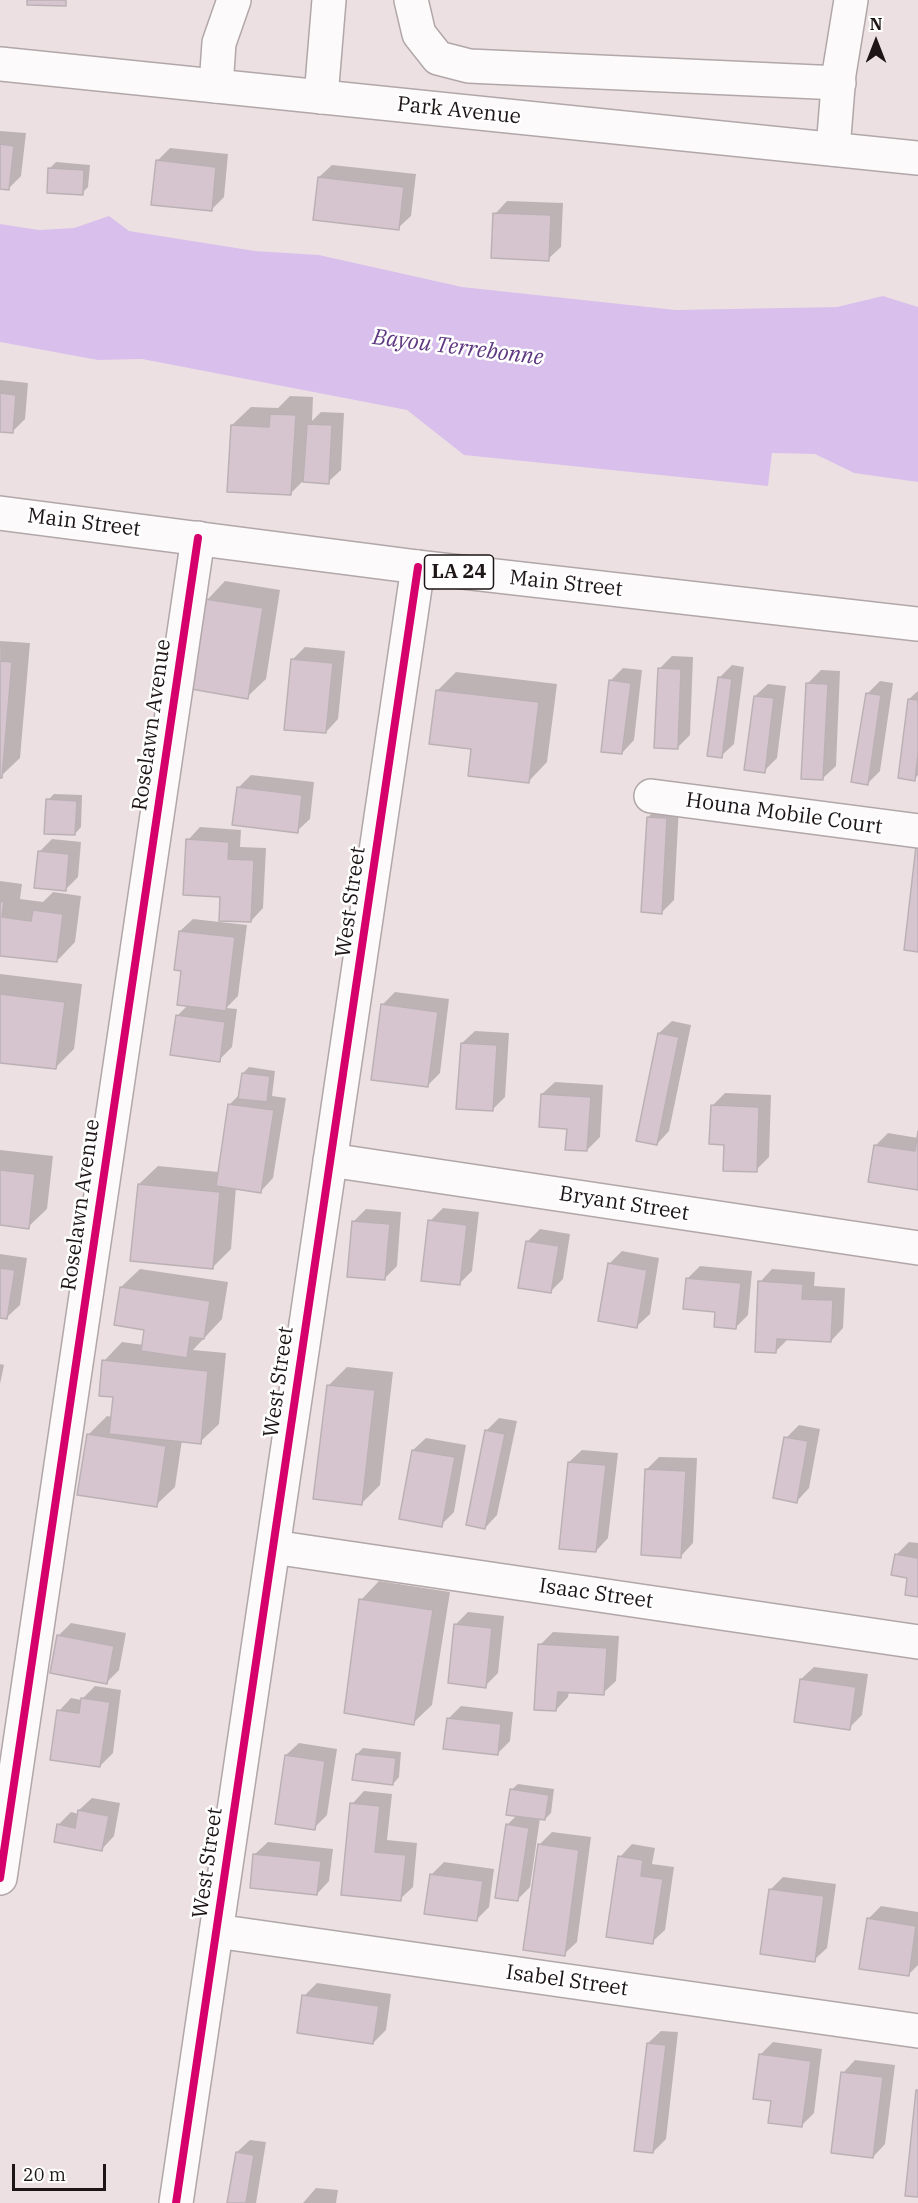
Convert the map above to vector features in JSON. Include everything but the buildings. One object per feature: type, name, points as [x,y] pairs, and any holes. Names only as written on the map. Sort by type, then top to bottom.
[{"type":"street","points":[[216,86],[219,43],[234,0]]},
{"type":"street","points":[[321,97],[329,0]]},
{"type":"street","points":[[411,0],[419,34],[438,58],[469,66],[838,83]]},
{"type":"street","points":[[833,149],[838,83],[851,0]]},
{"type":"street","name":"Park Avenue","points":[[0,64],[918,158]]},
{"type":"street","name":"Main Street","points":[[0,513],[418,567],[918,624]]},
{"type":"street","name":"Roselawn Avenue","points":[[0,1878],[198,538]]},
{"type":"street","name":"West Street","points":[[176,2203],[418,567]]},
{"type":"street","name":"Houna Mobile Court","points":[[651,796],[918,831]]},
{"type":"street","name":"Bryant Street","points":[[330,1160],[918,1248]]},
{"type":"street","name":"Isaac Street","points":[[273,1547],[918,1641]]},
{"type":"street","name":"Isabel Street","points":[[216,1931],[918,2031]]},
{"type":"water","name":"Bayou Terrebonne","points":[[109,216],[129,231],[255,251],[319,255],[462,287],[676,310],[837,307],[883,296],[918,307],[918,482],[854,473],[815,454],[772,453],[768,486],[464,455],[407,410],[142,359],[98,360],[0,342],[0,224],[39,230],[74,228]]},
{"type":"cycle path","points":[[0,1878],[198,538]]},
{"type":"cycle path","points":[[176,2203],[418,567]]}]
